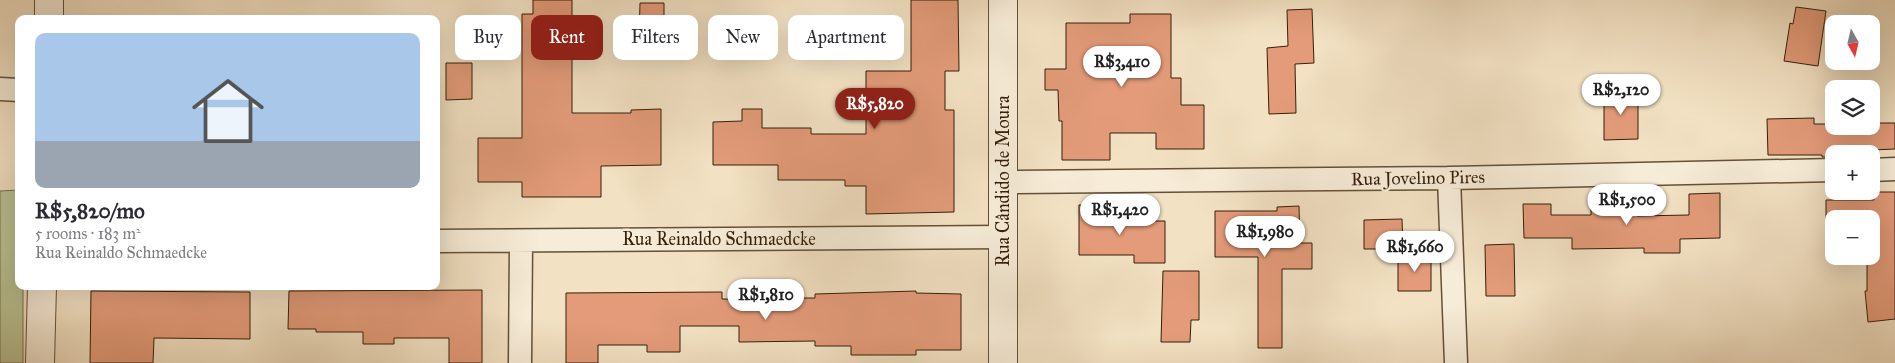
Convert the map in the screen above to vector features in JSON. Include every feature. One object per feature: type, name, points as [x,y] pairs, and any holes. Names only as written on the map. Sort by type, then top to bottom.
[{"type":"street","points":[[49,15],[50,0]]},
{"type":"street","name":"Rua Cândido de Moura","points":[[1003,0],[1003,363]]},
{"type":"street","points":[[0,89],[15,90]]},
{"type":"street","points":[[1880,170],[1895,169]]},
{"type":"street","name":"Rua Jovelino Pires","points":[[1003,182],[1449,178],[1825,170]]},
{"type":"street","points":[[1449,178],[1456,363]]},
{"type":"street","name":"Rua Reinaldo Schmaedcke","points":[[440,241],[1003,237]]},
{"type":"street","points":[[520,363],[521,241]]},
{"type":"street","points":[[40,363],[42,290]]},
{"type":"green space","points":[[15,190],[15,290],[23,290],[23,363],[0,363],[0,191]]},
{"type":"building","points":[[533,0],[572,0],[572,15],[531,15],[531,60],[572,60],[572,113],[631,113],[631,110],[661,109],[661,165],[601,166],[601,197],[522,197],[522,182],[478,182],[478,138],[522,138],[522,14],[533,14]]},
{"type":"building","points":[[911,0],[958,0],[959,71],[945,71],[945,110],[954,110],[954,212],[866,214],[866,186],[845,186],[845,180],[778,180],[778,165],[713,165],[713,122],[742,121],[742,109],[762,109],[762,128],[811,128],[811,134],[866,134],[866,71],[911,71]]},
{"type":"building","points":[[640,3],[664,3],[664,15],[640,15]]},
{"type":"building","points":[[1796,7],[1826,11],[1818,66],[1784,61],[1790,23],[1793,24]]},
{"type":"building","points":[[1312,9],[1314,63],[1295,64],[1296,113],[1269,114],[1267,48],[1288,46],[1287,10]]},
{"type":"building","points":[[1130,14],[1171,14],[1171,78],[1181,78],[1181,105],[1204,105],[1204,149],[1156,149],[1156,133],[1110,133],[1110,160],[1062,160],[1062,121],[1059,121],[1058,90],[1045,90],[1045,69],[1066,69],[1066,23],[1130,23]]},
{"type":"building","points":[[446,63],[472,63],[472,99],[446,100]]},
{"type":"building","points":[[1638,92],[1638,139],[1604,140],[1604,93]]},
{"type":"building","points":[[1814,118],[1814,124],[1825,124],[1825,135],[1880,135],[1880,123],[1895,123],[1895,149],[1880,150],[1880,145],[1825,145],[1825,157],[1822,157],[1822,155],[1768,155],[1767,119]]},
{"type":"building","points":[[1880,192],[1895,192],[1895,319],[1868,322],[1865,291],[1867,291],[1867,265],[1880,265],[1880,210],[1826,210],[1826,200],[1880,200]]},
{"type":"building","points":[[1720,193],[1720,238],[1680,239],[1680,253],[1644,253],[1644,248],[1572,249],[1572,238],[1524,238],[1523,204],[1551,204],[1551,215],[1591,215],[1591,204],[1637,204],[1637,216],[1689,215],[1689,194]]},
{"type":"building","points":[[1079,205],[1108,205],[1107,221],[1165,221],[1165,263],[1134,263],[1134,255],[1079,255]]},
{"type":"building","points":[[1299,206],[1300,243],[1312,243],[1312,269],[1282,269],[1282,348],[1258,348],[1258,257],[1215,257],[1215,211],[1277,211],[1277,207]]},
{"type":"building","points":[[1402,219],[1403,249],[1364,249],[1364,220]]},
{"type":"building","points":[[1514,244],[1515,296],[1486,296],[1485,245]]},
{"type":"building","points":[[1398,255],[1431,255],[1431,291],[1398,291]]},
{"type":"building","points":[[1163,271],[1199,271],[1199,320],[1191,320],[1190,342],[1161,342]]},
{"type":"building","points":[[482,290],[482,363],[449,363],[449,338],[394,338],[394,344],[363,344],[363,332],[316,332],[316,329],[288,329],[289,291]]},
{"type":"building","points":[[91,291],[250,292],[250,339],[154,338],[153,363],[90,363]]},
{"type":"building","points":[[916,291],[916,293],[961,294],[961,350],[916,350],[916,355],[851,355],[851,346],[815,346],[815,341],[739,342],[739,326],[680,326],[680,352],[647,352],[647,345],[598,345],[598,363],[566,363],[566,293],[722,292],[722,299],[776,300],[776,298],[815,298],[815,294]]}]
